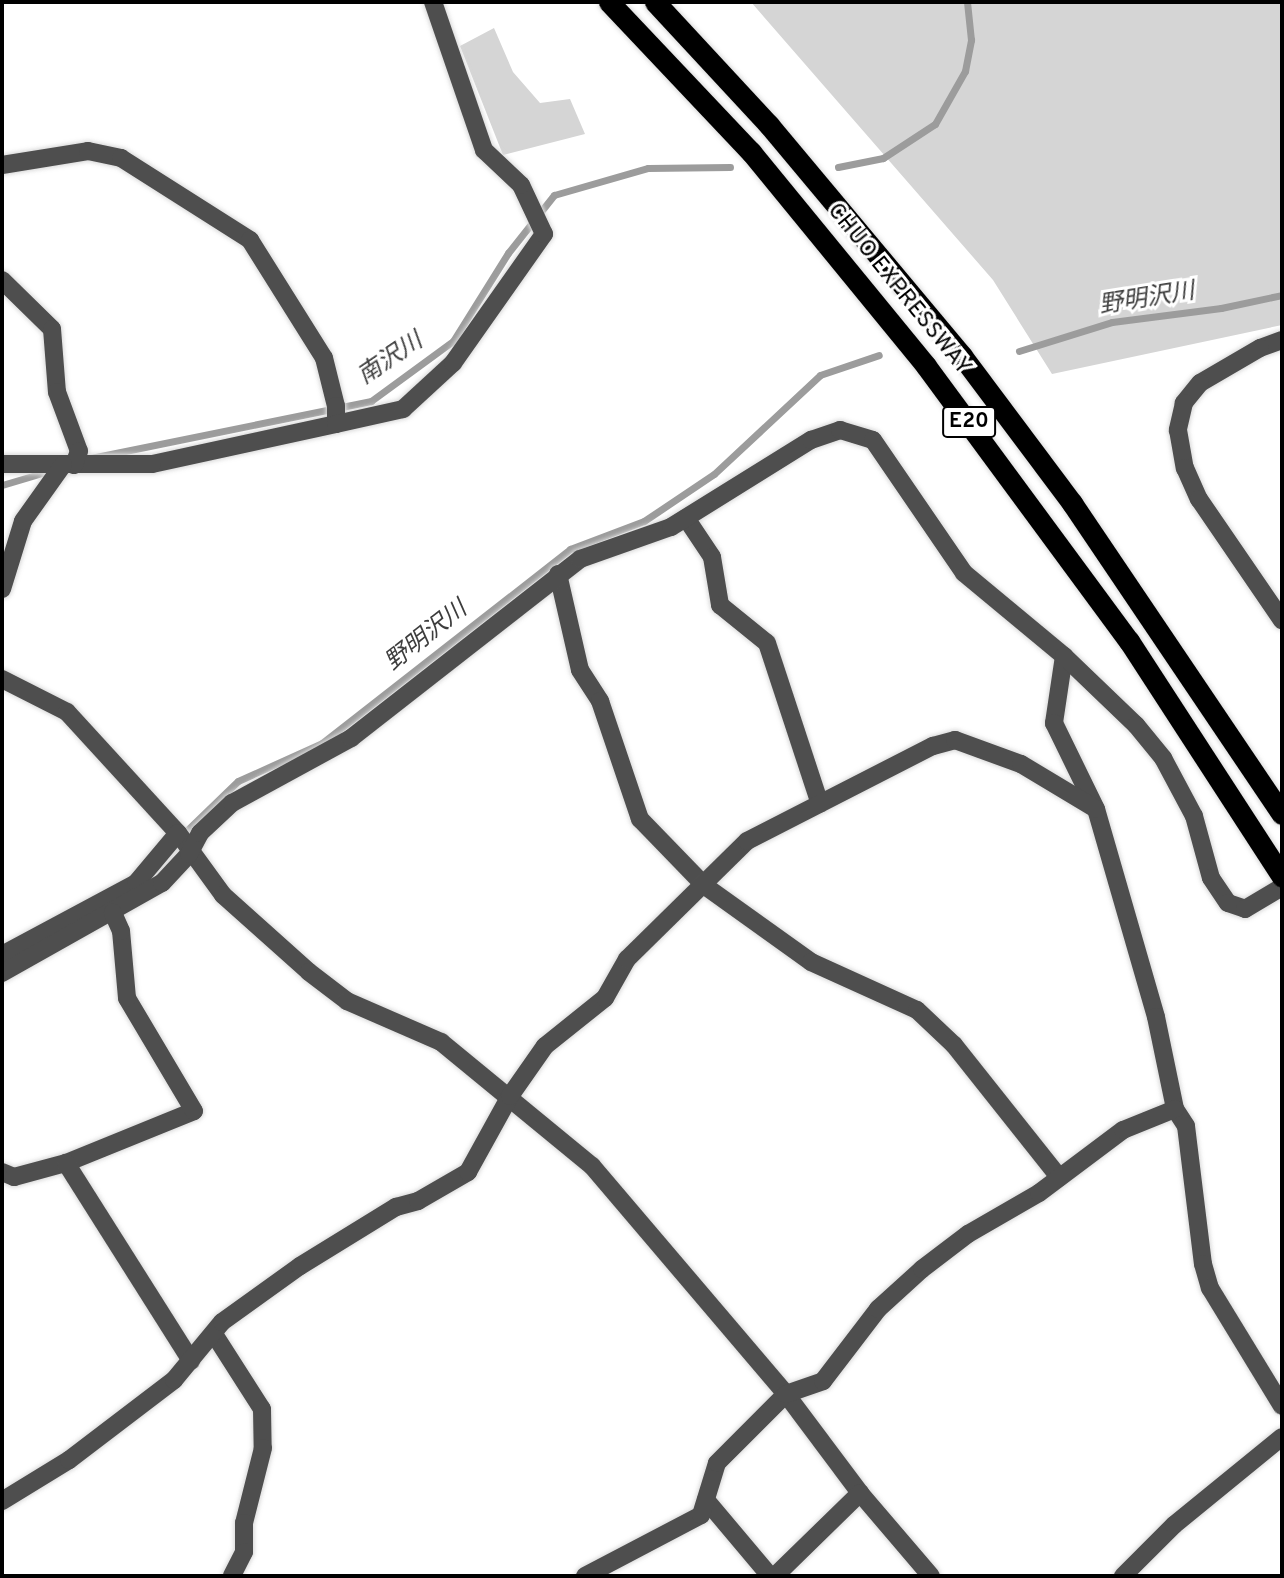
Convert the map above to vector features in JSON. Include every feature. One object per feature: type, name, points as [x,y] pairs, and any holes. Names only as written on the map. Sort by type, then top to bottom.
[{"type":"highway","name":"CHUO EXPRESSWAY","points":[[609,2],[751,152],[926,366],[1129,641],[1282,877]]},
{"type":"highway","name":"CHUO EXPRESSWAY","points":[[655,2],[777,134],[962,356],[1080,514],[1282,814]]},
{"type":"street","points":[[2,464],[152,464],[403,410],[443,373],[544,234],[521,185],[484,150],[433,2]]},
{"type":"street","points":[[2,165],[88,151],[121,158],[250,240],[324,358],[336,424]]},
{"type":"street","points":[[2,280],[52,329],[57,392],[79,451],[23,522],[2,589]]},
{"type":"street","points":[[1282,340],[1260,348],[1200,383],[1184,403],[1178,430],[1185,468],[1199,499],[1282,620]]},
{"type":"street","points":[[2,973],[113,913],[162,883],[190,854],[200,833],[232,803],[351,738],[580,559],[686,518],[811,440],[840,430],[873,440],[964,573],[1064,656],[1136,725],[1163,758],[1194,816],[1211,878],[1228,903],[1245,908],[1282,887]]},
{"type":"street","points":[[686,518],[712,557],[720,605],[767,643],[820,804]]},
{"type":"street","points":[[558,574],[580,670],[600,701],[640,819],[705,886],[811,962],[917,1010],[954,1045],[1059,1177]]},
{"type":"street","points":[[1064,656],[1054,723],[1096,808],[1156,1017],[1175,1109],[1186,1126],[1203,1264],[1210,1288],[1282,1406]]},
{"type":"street","points":[[2,679],[67,712],[178,833],[190,854],[261,931],[347,1001],[441,1042],[510,1096],[625,1200],[786,1394],[860,1493],[931,1576]]},
{"type":"street","points":[[2,1502],[69,1460],[174,1380],[215,1335],[222,1322],[350,1233],[468,1172],[510,1096],[545,1046],[605,998],[627,959],[705,886],[747,841],[933,746],[955,740],[1021,764],[1096,808]]},
{"type":"street","points":[[2,955],[136,883],[178,833]]},
{"type":"street","points":[[2,1172],[14,1177],[66,1163],[194,1111],[128,998],[121,931],[113,913]]},
{"type":"street","points":[[585,1576],[701,1515],[717,1463],[786,1394],[823,1381],[877,1309],[922,1269],[968,1234],[1039,1193],[1123,1130],[1175,1109]]},
{"type":"street","points":[[66,1163],[191,1361]]},
{"type":"street","points":[[215,1335],[262,1409],[263,1448],[244,1523],[244,1552],[232,1576]]},
{"type":"street","points":[[1123,1576],[1174,1525],[1282,1437]]},
{"type":"street","points":[[706,1500],[772,1576],[860,1493]]},
{"type":"shaded area","points":[[751,2],[1282,2],[1282,325],[1052,374],[993,280]]},
{"type":"shaded area","points":[[494,28],[513,72],[540,103],[570,99],[585,134],[503,155],[460,46]]},
{"type":"waterway","name":"南沢川","points":[[838,167],[883,158],[935,124],[965,71],[971,40],[967,2]]},
{"type":"waterway","name":"南沢川","points":[[91,458],[371,401],[453,341],[508,253],[554,195],[648,168],[730,167]]},
{"type":"waterway","name":"野明沢川","points":[[1019,351],[1112,322],[1221,308],[1282,295]]},
{"type":"waterway","name":"野明沢川","points":[[181,836],[238,781],[322,743],[570,549],[644,521],[714,474],[820,375],[879,355]]},
{"type":"waterway","name":"南沢川","points":[[2,485],[49,471]]}]
